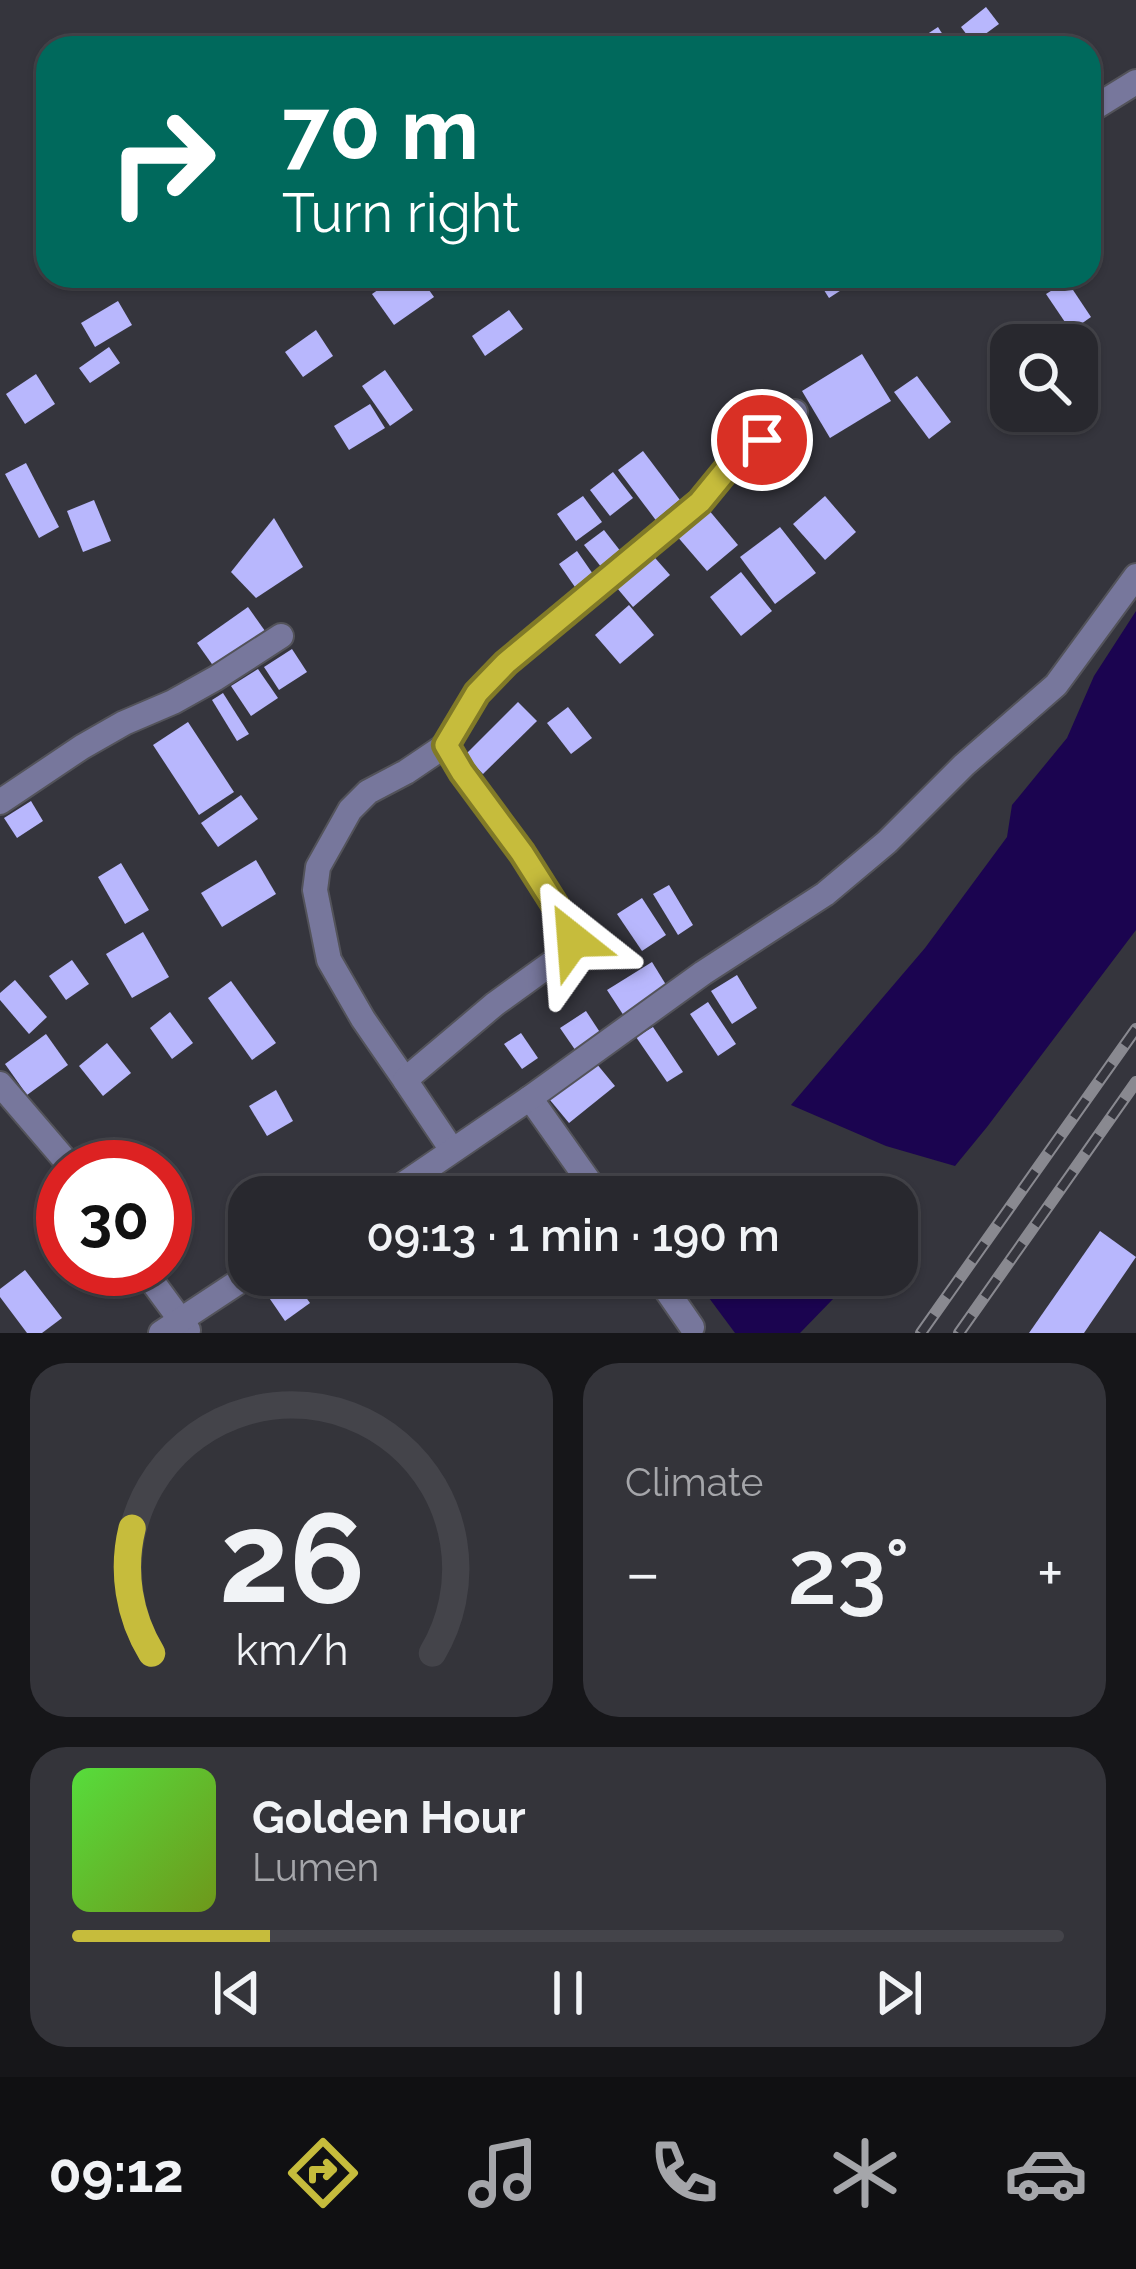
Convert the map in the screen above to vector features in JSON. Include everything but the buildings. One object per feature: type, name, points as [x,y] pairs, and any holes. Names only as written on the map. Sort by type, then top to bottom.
[{"type":"street","points":[[1101,104],[1136,82]]},
{"type":"street","points":[[452,1150],[329,959],[315,890],[317,867],[350,810],[368,792],[446,745],[477,693],[506,663],[700,502],[727,469],[795,412]]},
{"type":"street","points":[[415,1176],[703,973],[825,894],[1056,685],[1136,576]]},
{"type":"street","points":[[0,802],[82,747],[173,703],[281,636]]},
{"type":"street","points":[[405,1080],[560,957],[573,940],[522,853],[446,745]]},
{"type":"street","points":[[0,1084],[48,1140]]},
{"type":"street","points":[[530,1098],[585,1176]]},
{"type":"street","points":[[158,1296],[177,1329],[228,1291]]},
{"type":"street","points":[[671,1296],[692,1327]]},
{"type":"shaded area","points":[[1136,611],[1136,930],[955,1166],[886,1146],[791,1105],[925,948],[1007,837],[1012,805],[1067,738],[1094,676]]},
{"type":"shaded area","points":[[708,1296],[834,1298],[800,1333],[735,1333]]},
{"type":"railway","points":[[921,1333],[1136,1029]]},
{"type":"railway","points":[[959,1333],[1136,1082]]},
{"type":"route","points":[[573,940],[522,853],[446,745],[477,693],[506,663],[700,502],[727,469],[762,440]]}]
